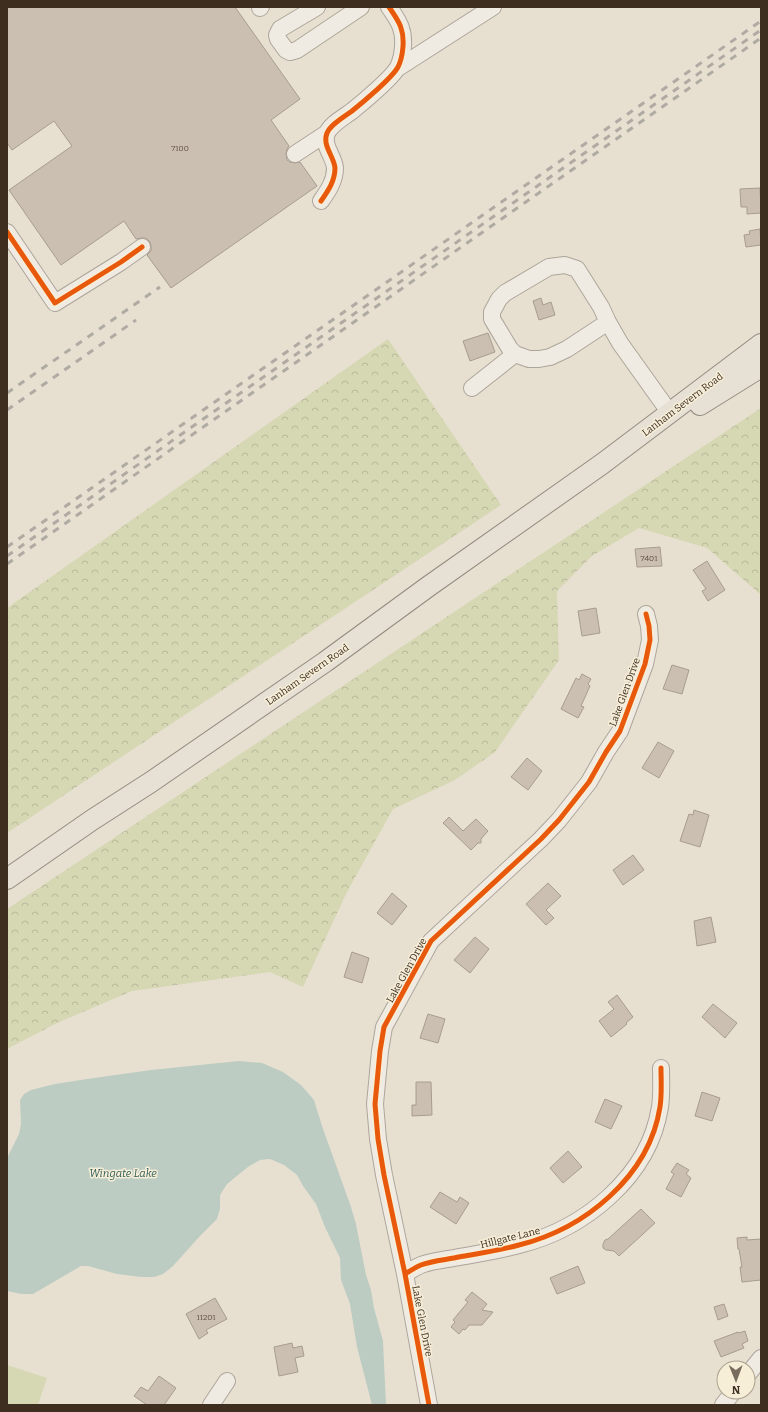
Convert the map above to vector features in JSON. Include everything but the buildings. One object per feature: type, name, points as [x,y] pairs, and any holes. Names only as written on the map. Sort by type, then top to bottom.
[{"type":"main road","name":"Lanham Severn Road","points":[[7,879],[325,662],[441,577],[602,464],[761,344]]},
{"type":"main road","name":"Lanham Severn Road","points":[[602,464],[761,368]]},
{"type":"street","points":[[312,8],[280,29],[278,39],[286,50],[290,52],[298,50],[361,7]]},
{"type":"street","points":[[389,7],[402,28],[401,59],[398,68]]},
{"type":"street","points":[[295,154],[327,133],[331,127],[359,105],[398,68],[493,7]]},
{"type":"street","points":[[321,201],[332,185],[335,167],[326,147],[327,133]]},
{"type":"street","points":[[7,232],[55,303],[121,262],[142,247]]},
{"type":"street","points":[[608,322],[567,349],[550,357],[529,359],[515,354],[510,349],[492,318],[492,312],[494,306],[505,293],[549,267],[565,265],[576,269],[601,307],[620,343],[670,413]]},
{"type":"street","points":[[472,388],[515,354]]},
{"type":"street","name":"Lake Glen Drive","points":[[429,1405],[378,1139],[375,1104],[384,1027],[431,941],[541,839],[559,820],[589,782],[620,731],[645,664],[650,640],[646,614]]},
{"type":"street","name":"Hillgate Lane","points":[[405,1274],[421,1265],[491,1251],[543,1238],[585,1216],[602,1203],[626,1179],[649,1142],[660,1108],[662,1090],[661,1068]]},
{"type":"street","points":[[211,1405],[227,1381]]},
{"type":"green space","points":[[388,339],[501,505],[7,833],[7,608]]},
{"type":"green space","points":[[761,408],[761,595],[707,548],[639,528],[592,556],[557,591],[559,660],[495,752],[455,780],[393,809],[346,894],[303,987],[270,972],[132,991],[57,1023],[7,1049],[7,909]]},
{"type":"green space","points":[[7,1365],[47,1378],[38,1405],[7,1405]]},
{"type":"water","name":"Wingate Lake","points":[[239,1061],[262,1063],[283,1072],[301,1085],[314,1100],[356,1224],[366,1275],[383,1341],[386,1405],[372,1405],[357,1347],[350,1304],[341,1280],[340,1258],[316,1204],[297,1175],[284,1165],[270,1159],[260,1160],[248,1167],[227,1184],[220,1195],[220,1209],[217,1219],[173,1266],[163,1274],[154,1277],[141,1277],[117,1274],[88,1266],[81,1266],[33,1294],[21,1294],[7,1291],[7,1158],[19,1134],[21,1124],[20,1100],[24,1094],[31,1090],[55,1084],[87,1079],[151,1070]]},
{"type":"railway","points":[[7,547],[761,21]]},
{"type":"railway","points":[[7,556],[761,30]]},
{"type":"railway","points":[[7,564],[761,38]]},
{"type":"railway","points":[[7,393],[160,287]]},
{"type":"railway","points":[[7,410],[136,320]]},
{"type":"cycle path","points":[[321,201],[331,186],[335,173],[334,164],[327,147],[327,133],[335,124],[383,84],[395,72],[400,63],[403,48],[403,37],[399,23],[389,7]]},
{"type":"cycle path","points":[[7,232],[55,303],[121,262],[142,247]]},
{"type":"cycle path","points":[[429,1405],[378,1139],[375,1104],[384,1027],[431,941],[541,839],[559,820],[589,782],[620,731],[645,664],[650,640],[646,614]]},
{"type":"cycle path","points":[[405,1274],[429,1262],[519,1245],[567,1227],[589,1213],[610,1196],[628,1177],[642,1156],[653,1132],[660,1107],[661,1068]]}]
